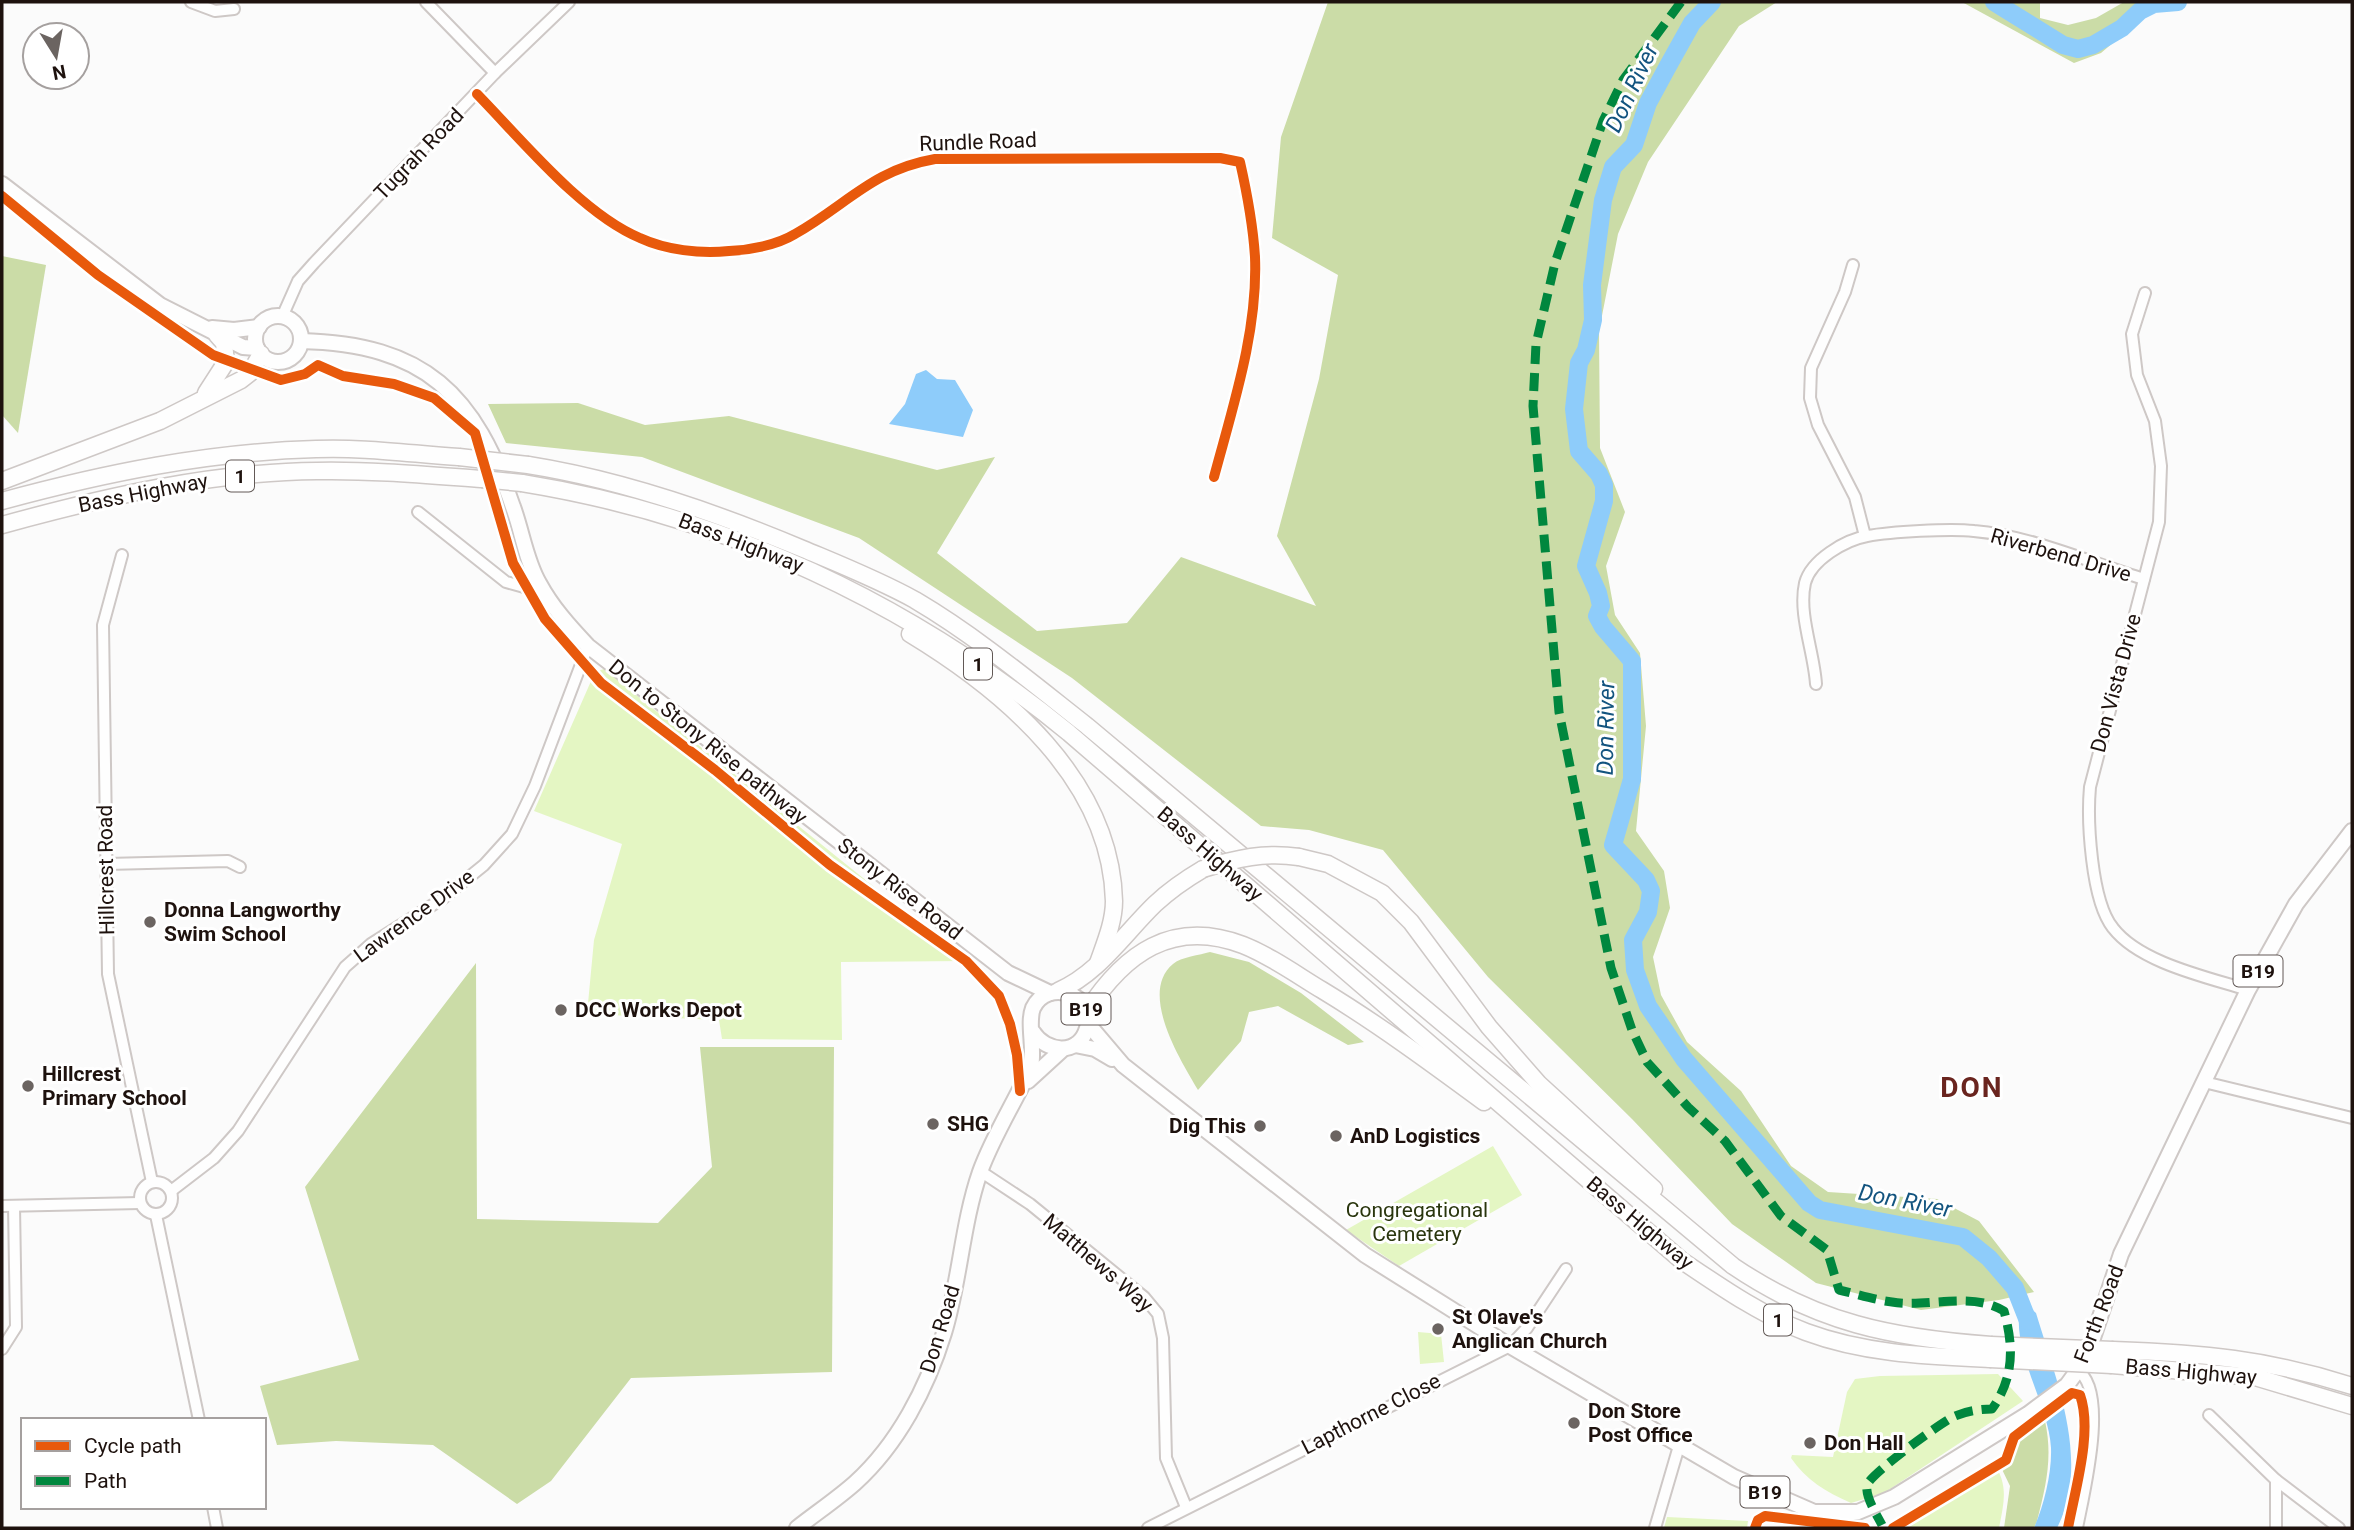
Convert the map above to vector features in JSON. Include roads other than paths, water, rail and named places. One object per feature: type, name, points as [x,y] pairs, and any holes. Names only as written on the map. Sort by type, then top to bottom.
[{"type":"highway","points":[[203,397],[226,362],[224,344],[210,331]]},
{"type":"highway","points":[[2,481],[160,421],[247,375],[259,351]]},
{"type":"highway","name":"Bass Highway","points":[[2,501],[140,467],[250,452],[319,448],[459,457],[575,472],[707,512],[857,571],[925,607],[990,651],[1087,726],[1720,1255],[1762,1285],[1836,1320],[1991,1352]]},
{"type":"highway","name":"Bass Highway","points":[[2,525],[120,496],[247,475],[316,471],[522,483],[595,496],[727,535],[818,573],[920,626],[1032,703],[1681,1260],[1734,1295],[1806,1332],[1869,1349],[2113,1358],[2241,1358],[2298,1369],[2352,1386]]},
{"type":"highway","points":[[818,573],[847,597],[922,640],[985,686],[1023,718],[1059,759],[1087,805],[1105,852],[1111,879],[1112,922],[1098,963]]},
{"type":"highway","points":[[1054,992],[1074,984],[1177,885],[1203,869],[1246,856],[1274,854],[1328,864],[1382,893],[1411,922],[1489,1027],[1539,1084],[1622,1157],[1720,1255]]},
{"type":"highway","points":[[1088,1018],[1122,965],[1152,947],[1195,937],[1211,937],[1243,945],[1336,998],[1412,1049],[1604,1192]]},
{"type":"highway","name":"Bass Highway","points":[[2113,1358],[2255,1377],[2352,1406]]},
{"type":"main road","points":[[2,184],[160,305],[243,347],[259,351],[271,361],[284,361],[294,355],[301,341],[297,326],[282,317],[269,318],[259,327],[256,337],[259,351]]},
{"type":"main road","points":[[210,331],[259,327]]},
{"type":"main road","name":"Stony Rise Road","points":[[301,341],[367,348],[396,357],[424,370],[450,390],[473,416],[489,442],[537,580],[562,619],[588,646],[1008,973],[1054,992]]},
{"type":"main road","name":"Forth Road","points":[[1510,1346],[1734,1477],[1802,1508],[1827,1514],[1847,1514],[1874,1508],[1894,1497],[2028,1414],[2067,1385],[2086,1359],[2121,1254],[2248,990],[2296,904],[2352,831]]},
{"type":"main road","name":"Stony Rise Road","points":[[1008,973],[1022,992],[1031,1012]]},
{"type":"main road","name":"B19","points":[[1123,1065],[1088,1018],[1080,998],[1054,992],[1037,1002],[1031,1012],[1033,1032],[1044,1045],[1095,1049],[1123,1065],[1343,1240],[1510,1346]]},
{"type":"main road","name":"B19","points":[[1069,1047],[1084,1036],[1088,1018]]},
{"type":"main road","name":"Don Road","points":[[797,1528],[855,1483],[873,1465],[894,1437],[920,1393],[944,1333],[968,1213],[980,1171],[1031,1067],[1033,1032]]},
{"type":"main road","name":"Don Road","points":[[1020,1091],[1032,1075],[1069,1047]]},
{"type":"street","points":[[191,2],[215,11],[234,9]]},
{"type":"street","points":[[426,2],[495,73]]},
{"type":"street","name":"Tugrah Road","points":[[282,317],[302,276],[495,73],[569,2]]},
{"type":"street","name":"Rundle Road","points":[[477,94],[596,211],[640,239],[687,251],[738,251],[792,236],[881,175],[911,163],[935,159],[1220,158],[1240,162],[1255,257],[1253,298],[1239,383],[1214,477]]},
{"type":"street","points":[[1853,265],[1845,292],[1811,368],[1810,398],[1818,425],[1855,498],[1865,536]]},
{"type":"street","name":"Don Vista Drive","points":[[2145,293],[2132,334],[2137,375],[2155,421],[2161,467],[2158,522],[2090,787],[2087,821],[2098,894],[2112,928],[2141,951],[2177,967],[2248,990]]},
{"type":"street","points":[[418,512],[506,582],[524,587],[537,580]]},
{"type":"street","name":"Riverbend Drive","points":[[1815,684],[1815,661],[1805,612],[1805,581],[1823,556],[1865,536],[1973,530],[2014,539],[2144,579]]},
{"type":"street","name":"Hillcrest Road","points":[[122,555],[103,625],[108,974],[152,1182]]},
{"type":"street","name":"Lawrence Drive","points":[[171,1191],[214,1158],[238,1131],[345,967],[371,944],[442,899],[484,865],[512,834],[536,786],[588,646]]},
{"type":"street","points":[[107,864],[228,861],[240,867]]},
{"type":"street","points":[[2204,1082],[2352,1118]]},
{"type":"street","name":"Matthews Way","points":[[980,1171],[1051,1221],[1144,1297],[1158,1314],[1163,1338],[1166,1458],[1186,1507]]},
{"type":"street","points":[[152,1182],[161,1182],[171,1191],[173,1197],[169,1208],[156,1215],[145,1211],[140,1203],[141,1192],[152,1182]]},
{"type":"street","points":[[2,1206],[140,1203]]},
{"type":"street","points":[[2,1349],[16,1327],[14,1206]]},
{"type":"street","points":[[156,1215],[199,1418]]},
{"type":"street","name":"Lapthorne Close","points":[[1148,1528],[1510,1346],[1527,1328],[1566,1269]]},
{"type":"street","points":[[2077,1370],[2090,1386],[2093,1405],[2089,1456],[2077,1528]]},
{"type":"street","points":[[2209,1415],[2276,1479],[2339,1528]]},
{"type":"street","points":[[1655,1528],[1679,1446]]},
{"type":"street","points":[[2276,1479],[2276,1528]]},
{"type":"street","points":[[213,1509],[217,1528]]},
{"type":"water","points":[[926,370],[937,379],[955,380],[973,410],[963,437],[889,424],[905,404],[916,374]]},
{"type":"water","points":[[2022,1301],[2036,1313],[2067,1421],[2071,1476],[2067,1503],[2057,1528],[2034,1528],[2047,1489],[2051,1448],[2044,1412],[2020,1336]]},
{"type":"waterway","name":"Don River","points":[[1712,2],[1692,23],[1668,66],[1648,103],[1634,145],[1613,167],[1603,200],[1592,285],[1593,320],[1586,350],[1579,363],[1574,409],[1579,451],[1599,474],[1604,485],[1604,501],[1586,566],[1601,606],[1597,616],[1632,661],[1632,779],[1613,845],[1646,880],[1651,891],[1648,912],[1633,940],[1635,970],[1648,1006],[1684,1059],[1809,1203],[1820,1210],[1963,1237],[1989,1258],[2015,1288],[2028,1321]]},
{"type":"waterway","name":"Don River","points":[[1994,2],[2063,45],[2078,49],[2093,45],[2122,28],[2140,11],[2154,4],[2178,2]]},
{"type":"place","name":"Donna Langworthy Swim School","points":[[150,922]]},
{"type":"place","name":"DCC Works Depot","points":[[561,1010]]},
{"type":"place","name":"Hillcrest Primary School","points":[[28,1086]]},
{"type":"place","name":"SHG","points":[[933,1124]]},
{"type":"place","name":"Dig This","points":[[1260,1126]]},
{"type":"place","name":"AnD Logistics","points":[[1336,1136]]},
{"type":"place","name":"St Olave's Anglican Church","points":[[1438,1329]]},
{"type":"place","name":"Don Store Post Office","points":[[1574,1423]]},
{"type":"place","name":"Don Hall","points":[[1810,1443]]},
{"type":"district","name":"DON","points":[[1972,1087]]},
{"type":"park label","name":"Congregational Cemetery","points":[[1417,1222]]}]
